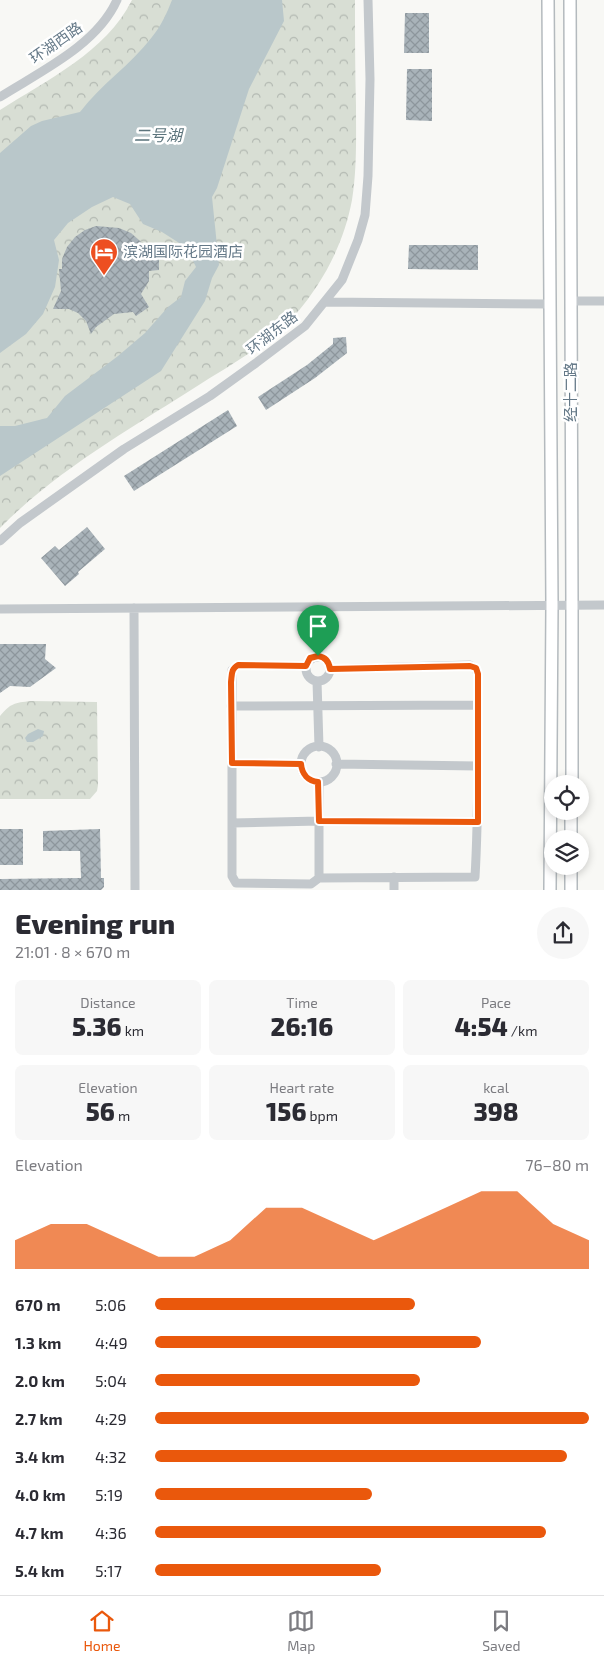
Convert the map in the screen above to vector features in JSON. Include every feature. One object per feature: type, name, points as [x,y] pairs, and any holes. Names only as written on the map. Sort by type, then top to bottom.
[{"type":"main road","points":[[548,0],[552,605],[550,890]]},
{"type":"main road","name":"经十二路","points":[[570,0],[572,775]]},
{"type":"main road","points":[[571,875],[571,890]]},
{"type":"street","name":"环湖西路","points":[[0,97],[83,43],[112,13],[117,0]]},
{"type":"street","name":"环湖东路","points":[[0,541],[20,523],[117,454],[210,396],[306,326],[342,280],[358,240],[365,216],[368,176],[369,108],[368,0]]},
{"type":"street","points":[[571,301],[604,301]]},
{"type":"street","points":[[325,302],[549,304]]},
{"type":"street","points":[[0,609],[604,605]]},
{"type":"street","points":[[317,607],[318,656]]},
{"type":"street","points":[[134,608],[135,890]]},
{"type":"street","points":[[318,656],[325,658],[330,665],[330,669],[325,679],[317,681],[307,676],[306,666],[310,658],[318,656]]},
{"type":"street","points":[[306,666],[238,665],[232,670],[232,876],[236,883],[312,884],[319,878],[475,877],[478,822],[478,674],[476,668],[470,666],[330,669]]},
{"type":"street","points":[[317,681],[318,747]]},
{"type":"street","points":[[231,706],[478,705]]},
{"type":"street","points":[[314,747],[318,747],[323,747],[331,752],[336,764],[331,777],[318,782],[306,777],[301,764],[306,752],[314,747]]},
{"type":"street","points":[[232,763],[301,764]]},
{"type":"street","points":[[336,764],[478,766]]},
{"type":"street","points":[[318,782],[319,878]]},
{"type":"street","points":[[232,823],[319,821],[478,822]]},
{"type":"street","points":[[394,877],[394,890]]},
{"type":"green space","points":[[132,0],[355,0],[356,153],[354,188],[348,216],[332,261],[324,275],[296,314],[276,334],[252,352],[96,450],[46,487],[0,528],[0,110],[56,76],[91,50],[121,18]]},
{"type":"green space","points":[[31,701],[97,702],[98,785],[97,791],[90,799],[0,799],[0,716],[13,704]]},
{"type":"water","name":"二号湖","points":[[172,0],[282,0],[284,21],[249,89],[217,188],[212,197],[219,265],[212,278],[205,301],[161,371],[0,476],[0,426],[15,426],[47,418],[65,396],[145,333],[168,307],[181,297],[185,281],[196,267],[187,248],[162,232],[143,224],[130,204],[113,197],[92,207],[68,223],[54,240],[59,260],[55,287],[43,314],[26,334],[0,353],[0,153],[31,126],[42,121],[80,112],[97,92],[144,47],[161,24]]},
{"type":"water","points":[[38,729],[44,731],[43,736],[33,742],[27,742],[25,738],[28,734]]},
{"type":"building","points":[[405,13],[429,13],[429,53],[404,53]]},
{"type":"building","points":[[407,69],[432,69],[432,121],[406,120]]},
{"type":"building","name":"滨湖国际花园酒店","points":[[96,226],[119,228],[131,233],[140,241],[150,256],[159,254],[159,270],[149,271],[149,281],[141,294],[149,307],[136,316],[133,312],[114,314],[96,327],[91,334],[86,321],[78,313],[69,309],[53,309],[61,291],[59,269],[62,269],[62,259],[67,247],[75,237],[85,230]]},
{"type":"building","points":[[409,245],[478,245],[478,270],[408,269]]},
{"type":"building","points":[[346,337],[347,353],[315,378],[266,410],[258,397],[307,365],[333,344],[333,338]]},
{"type":"building","points":[[228,410],[237,426],[134,491],[124,476]]},
{"type":"building","points":[[87,527],[105,549],[65,586],[41,558],[55,546],[59,550]]},
{"type":"building","points":[[0,644],[46,644],[45,659],[56,668],[30,687],[10,686],[0,693]]},
{"type":"building","points":[[0,829],[23,829],[23,865],[0,865]]},
{"type":"building","points":[[100,829],[101,878],[104,878],[104,887],[101,890],[0,890],[0,879],[81,878],[80,851],[43,851],[43,831]]},
{"type":"place","name":"滨湖国际花园酒店","points":[[104,276]]},
{"type":"route","points":[[318,656],[328,661],[330,669],[470,666],[476,668],[478,674],[478,822],[319,821],[318,782],[306,777],[301,764],[232,763],[231,682],[234,667],[238,665],[306,666],[310,658],[318,656]]}]
